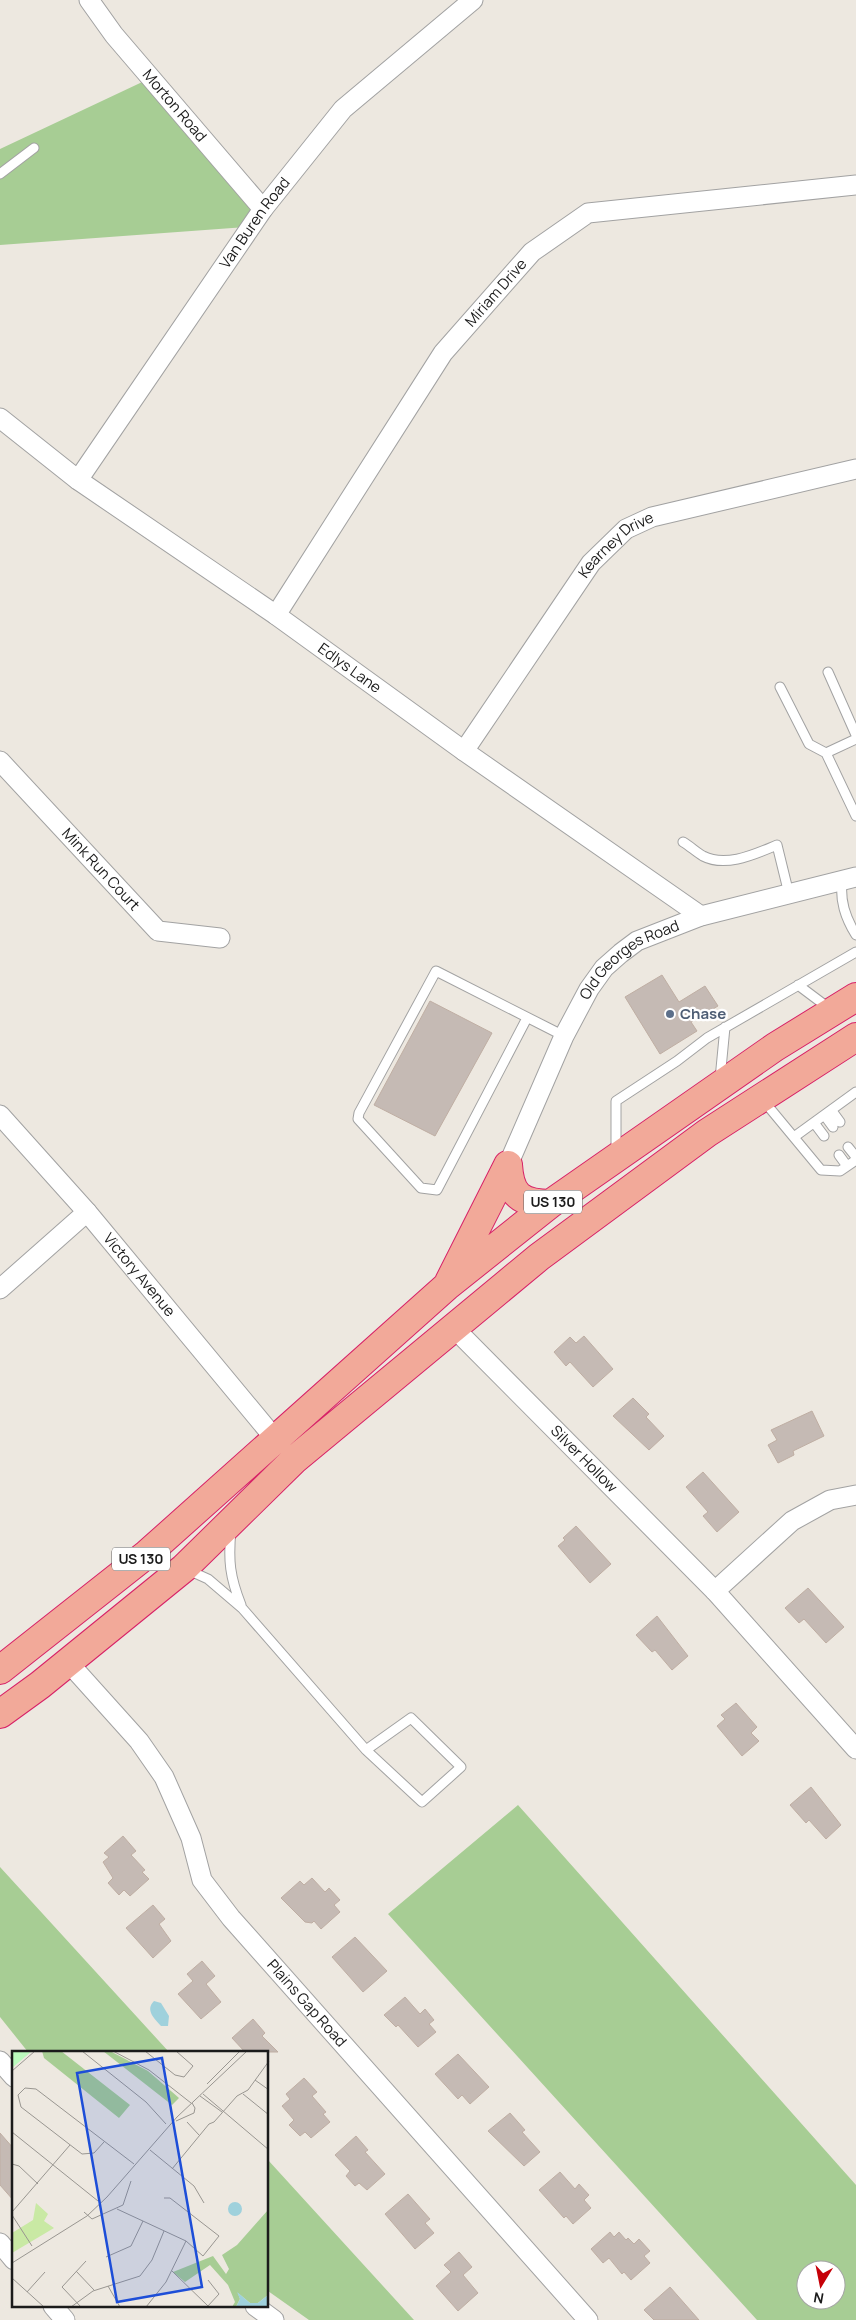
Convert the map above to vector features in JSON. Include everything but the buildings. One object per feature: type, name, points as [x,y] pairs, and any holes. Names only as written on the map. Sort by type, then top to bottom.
[{"type":"highway","name":"US 130","points":[[2,1668],[147,1554],[447,1286],[550,1204],[719,1086],[856,997]]},
{"type":"highway","name":"US 130","points":[[0,1714],[68,1662],[184,1568],[294,1460],[539,1257],[707,1133],[852,1043]]},
{"type":"highway","points":[[508,1165],[510,1184],[519,1198],[532,1204],[550,1204]]},
{"type":"highway","points":[[447,1286],[508,1165]]},
{"type":"highway","points":[[276,1440],[294,1460]]},
{"type":"street","name":"Morton Road","points":[[89,0],[114,35],[264,209]]},
{"type":"street","name":"Van Buren Road","points":[[78,480],[264,209],[343,109],[473,0]]},
{"type":"street","name":"Miriam Drive","points":[[276,615],[443,353],[532,252],[588,213],[856,185]]},
{"type":"street","name":"Edlys Lane","points":[[0,418],[78,480],[276,615],[464,751],[701,916]]},
{"type":"street","name":"Kearney Drive","points":[[464,751],[590,563],[626,529],[652,517],[856,469]]},
{"type":"street","name":"Mink Run Court","points":[[0,761],[158,931],[220,938]]},
{"type":"street","name":"Old Georges Road","points":[[508,1165],[564,1036],[589,989],[604,968],[621,953],[637,941],[701,916],[849,879]]},
{"type":"street","name":"Victory Avenue","points":[[0,1115],[87,1212],[276,1440]]},
{"type":"street","points":[[0,1290],[87,1212]]},
{"type":"street","name":"Silver Hollow","points":[[453,1327],[715,1591],[856,1749]]},
{"type":"street","points":[[715,1591],[792,1521],[830,1500],[856,1495]]},
{"type":"street","name":"Plains Gap Road","points":[[68,1662],[139,1740],[164,1777],[191,1838],[202,1880],[231,1918],[588,2320]]},
{"type":"street","points":[[0,2061],[12,2075]]},
{"type":"street","points":[[0,2243],[12,2258]]},
{"type":"street","points":[[258,2308],[274,2320]]},
{"type":"lane","points":[[0,174],[34,148]]},
{"type":"lane","points":[[828,672],[856,735]]},
{"type":"lane","points":[[780,687],[810,744],[826,753],[856,816]]},
{"type":"lane","points":[[826,753],[856,739]]},
{"type":"lane","points":[[684,842],[703,856],[718,860],[747,857],[777,845],[789,894]]},
{"type":"lane","points":[[849,879],[840,898],[848,922],[856,935]]},
{"type":"lane","points":[[616,1159],[616,1101],[725,1027],[856,952]]},
{"type":"lane","points":[[527,1018],[438,1190],[422,1188],[358,1119],[359,1113],[436,971],[564,1036]]},
{"type":"lane","points":[[798,985],[833,1012]]},
{"type":"lane","points":[[719,1086],[725,1027]]},
{"type":"lane","points":[[794,1137],[815,1124],[856,1092]]},
{"type":"lane","points":[[761,1098],[821,1170],[840,1171],[847,1166],[856,1158],[848,1147]]},
{"type":"lane","points":[[828,1114],[837,1125]]},
{"type":"lane","points":[[815,1124],[824,1136]]},
{"type":"lane","points":[[839,1155],[847,1166]]},
{"type":"lane","points":[[233,1521],[228,1556],[231,1581],[242,1608]]},
{"type":"lane","points":[[184,1568],[208,1579],[242,1608],[366,1750],[422,1802],[461,1767],[411,1718],[366,1750]]},
{"type":"green space","points":[[155,76],[261,204],[246,227],[0,245],[0,149]]},
{"type":"green space","points":[[518,1805],[856,2185],[856,2320],[757,2320],[388,1914]]},
{"type":"green space","points":[[0,1867],[168,2051],[27,2051],[0,2017]]},
{"type":"green space","points":[[269,2161],[414,2320],[309,2320],[269,2292]]},
{"type":"water","points":[[154,2001],[161,2003],[169,2016],[168,2026],[161,2026],[150,2011],[151,2004]]},
{"type":"place","name":"Chase","points":[[670,1014]]}]
